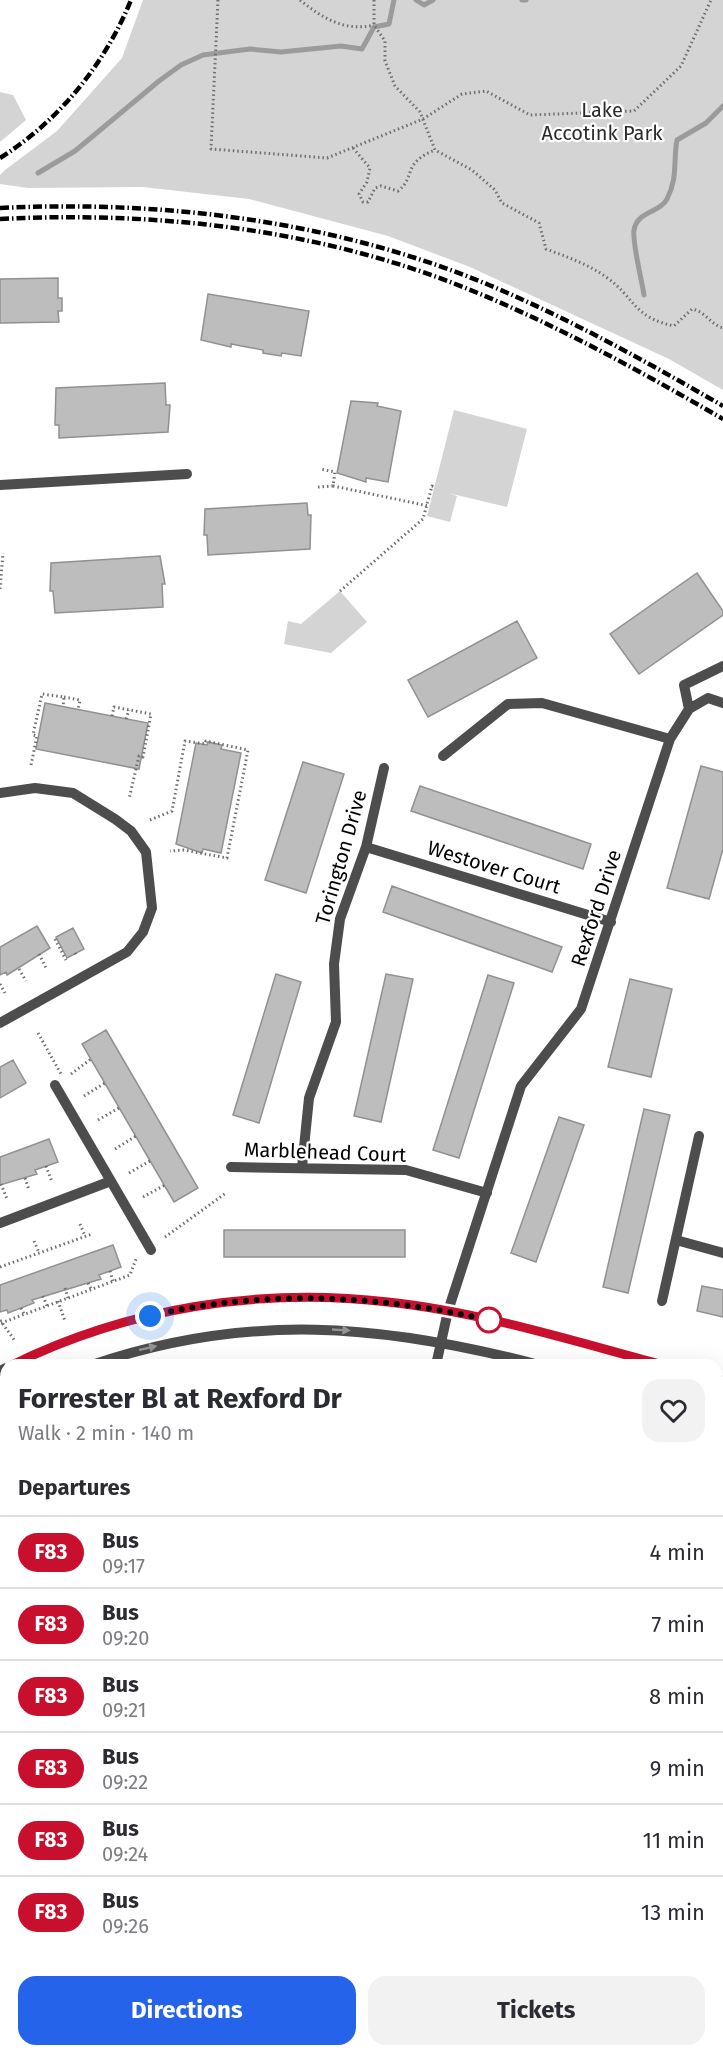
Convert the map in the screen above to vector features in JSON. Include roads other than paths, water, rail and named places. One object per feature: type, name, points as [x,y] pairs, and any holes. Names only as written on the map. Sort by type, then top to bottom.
[{"type":"street","points":[[0,485],[187,474]]},
{"type":"street","points":[[723,666],[684,685],[689,709],[708,698],[723,703]]},
{"type":"street","points":[[442,756],[508,704],[542,703],[670,739]]},
{"type":"street","name":"Rexford Drive","points":[[437,1359],[448,1311],[521,1086],[581,1010],[670,739],[689,709]]},
{"type":"street","name":"Torington Drive","points":[[302,1167],[309,1098],[336,1023],[334,964],[340,919],[366,847],[384,768]]},
{"type":"street","points":[[0,793],[35,788],[73,792],[131,831],[146,852],[152,908],[143,932],[127,952],[0,1023]]},
{"type":"street","name":"Westover Court","points":[[366,847],[611,921]]},
{"type":"street","points":[[59,1082],[111,1181],[151,1250]]},
{"type":"street","points":[[662,1301],[699,1136]]},
{"type":"street","name":"Marblehead Court","points":[[231,1167],[406,1170],[487,1192]]},
{"type":"street","points":[[0,1223],[111,1181]]},
{"type":"street","points":[[676,1240],[723,1253]]},
{"type":"street","points":[[25,1359],[67,1340],[116,1323],[167,1312],[253,1299],[346,1299],[448,1311],[639,1359]]},
{"type":"street","points":[[113,1359],[173,1342],[256,1330],[344,1330],[441,1342],[513,1359]]},
{"type":"waterway","points":[[38,173],[75,151],[181,65],[203,55],[250,49],[281,52],[341,46],[362,49],[374,27],[389,24],[394,0]]},
{"type":"waterway","points":[[416,0],[424,5],[433,0]]},
{"type":"waterway","points":[[644,295],[634,243],[636,224],[639,219],[664,204],[667,199],[674,177],[677,140],[706,123],[723,106]]},
{"type":"railway","points":[[0,158],[42,127],[78,89],[108,46],[131,0]]},
{"type":"railway","points":[[0,208],[62,206],[187,212],[249,219],[310,230],[371,245],[431,263],[519,298],[608,342],[723,406]]},
{"type":"railway","points":[[0,219],[60,217],[179,222],[238,228],[297,238],[355,252],[412,268],[501,303],[566,333],[723,419]]},
{"type":"park label","name":"Lake Accotink Park","points":[[602,122]]}]
